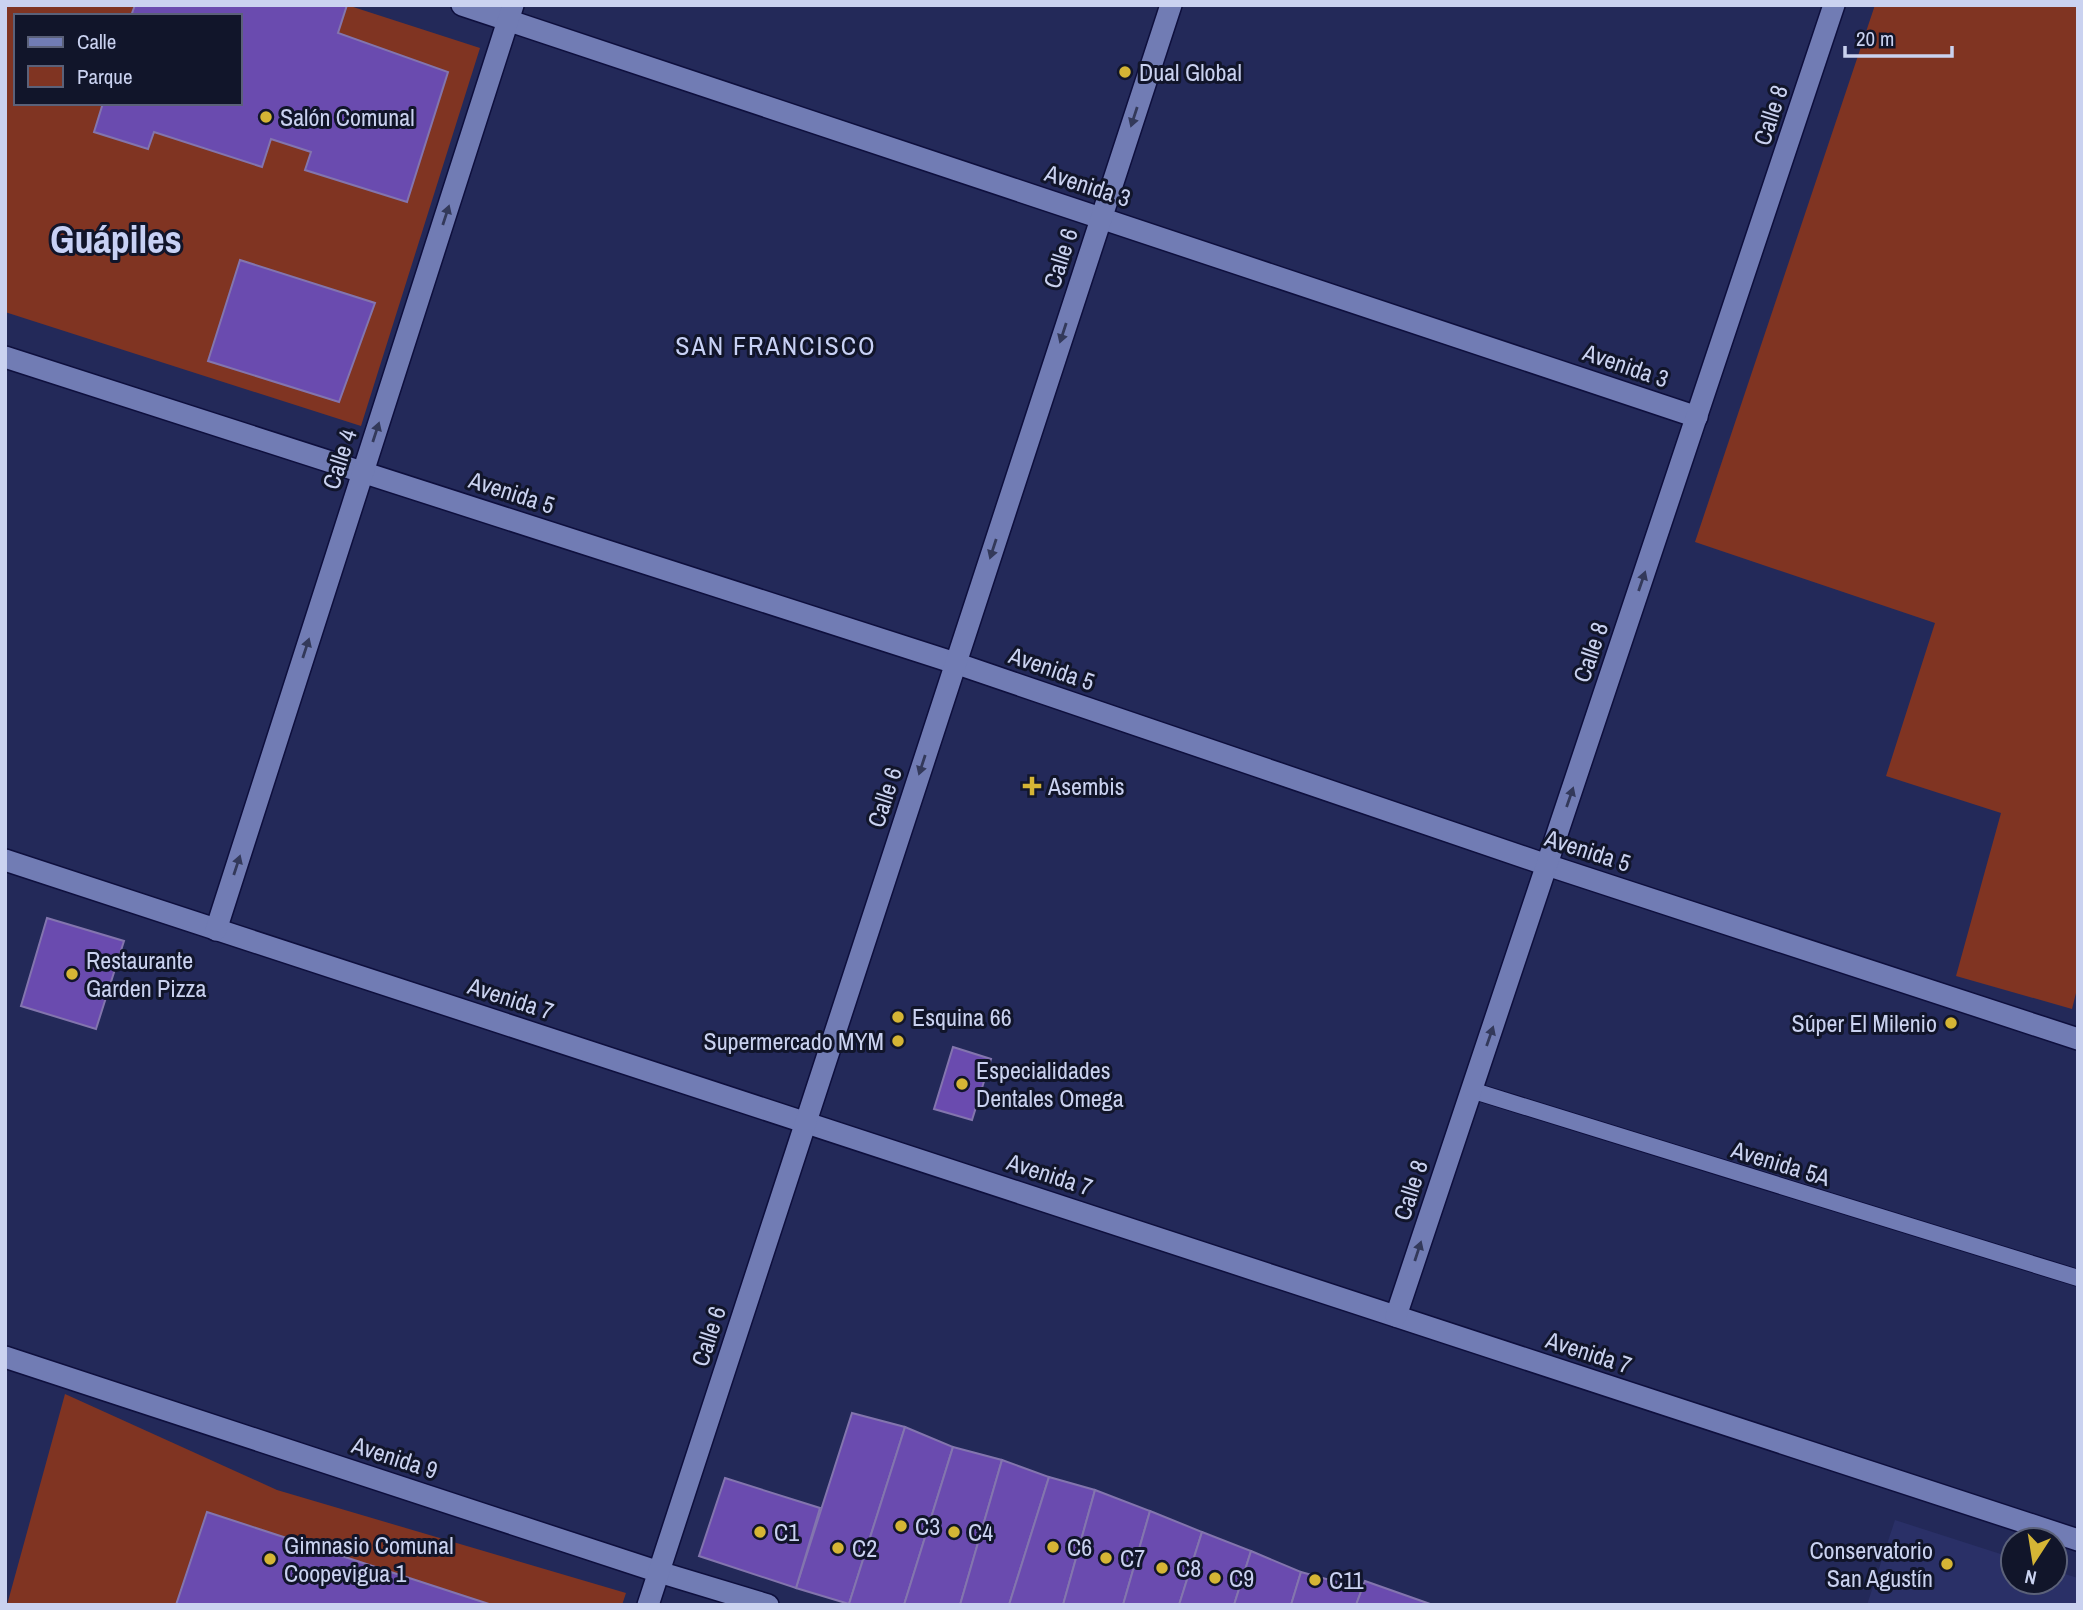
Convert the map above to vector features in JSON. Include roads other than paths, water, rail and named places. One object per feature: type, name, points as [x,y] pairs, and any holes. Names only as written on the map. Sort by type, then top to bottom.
[{"type":"street","name":"Avenida 3","points":[[462,5],[511,13],[1101,217],[1697,417]]},
{"type":"street","name":"Calle 6","points":[[648,1605],[1171,5]]},
{"type":"street","name":"Calle 8","points":[[1396,1316],[1834,5]]},
{"type":"street","name":"Calle 4","points":[[216,930],[511,13]]},
{"type":"street","name":"Avenida 5","points":[[5,357],[956,663],[1547,864],[2078,1039]]},
{"type":"street","name":"Avenida 7","points":[[5,860],[2078,1540]]},
{"type":"street","name":"Avenida 9","points":[[5,1357],[659,1572],[768,1605]]},
{"type":"lane","name":"Avenida 5A","points":[[1471,1090],[2078,1278]]},
{"type":"place","name":"Dual Global","points":[[1125,72]]},
{"type":"place","name":"Salón Comunal","points":[[266,117]]},
{"type":"place","name":"Asembis","points":[[1032,786]]},
{"type":"place","name":"Restaurante Garden Pizza","points":[[72,974]]},
{"type":"place","name":"Esquina 66","points":[[898,1017]]},
{"type":"place","name":"Súper El Milenio","points":[[1951,1023]]},
{"type":"place","name":"Supermercado MYM","points":[[898,1041]]},
{"type":"place","name":"Especialidades Dentales Omega","points":[[962,1084]]},
{"type":"place","name":"C3","points":[[901,1526]]},
{"type":"place","name":"C1","points":[[760,1532]]},
{"type":"place","name":"C4","points":[[954,1532]]},
{"type":"place","name":"C6","points":[[1053,1547]]},
{"type":"place","name":"C2","points":[[838,1548]]},
{"type":"place","name":"C7","points":[[1106,1558]]},
{"type":"place","name":"Gimnasio Comunal Coopevigua 1","points":[[270,1559]]},
{"type":"place","name":"Conservatorio San Agustín","points":[[1947,1564]]},
{"type":"place","name":"C8","points":[[1162,1568]]},
{"type":"place","name":"C9","points":[[1215,1578]]},
{"type":"place","name":"C11","points":[[1315,1580]]},
{"type":"district","name":"Guápiles","points":[[116,239]]},
{"type":"district","name":"SAN FRANCISCO","points":[[776,345]]}]
